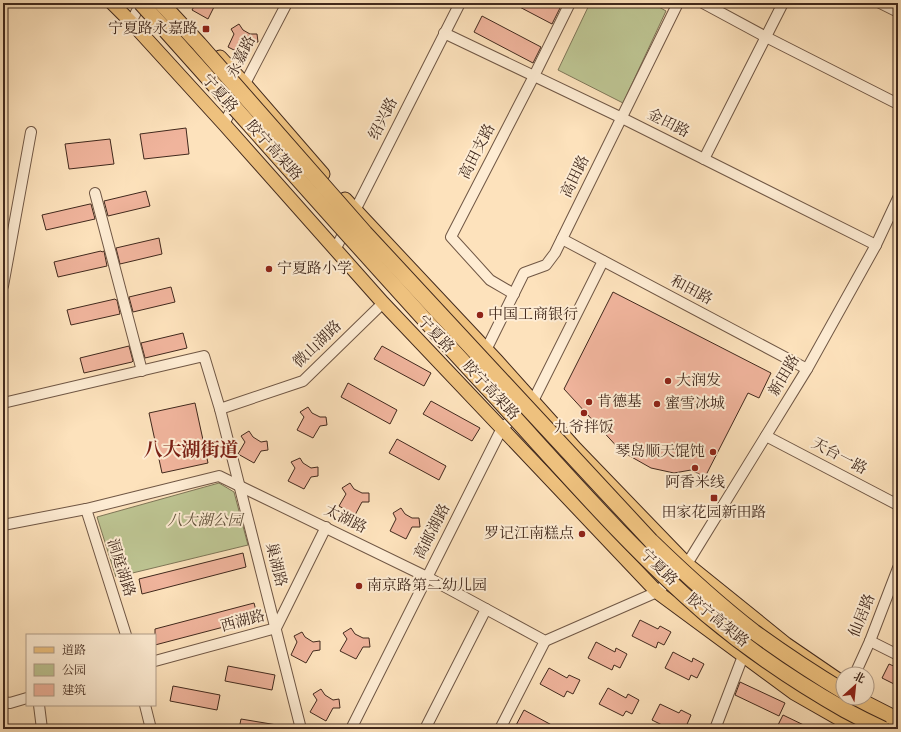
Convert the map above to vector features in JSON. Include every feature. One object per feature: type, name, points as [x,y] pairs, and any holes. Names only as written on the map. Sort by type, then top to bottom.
[{"type":"highway","name":"胶宁高架路","points":[[141,3],[354,243],[656,568],[709,616],[744,644],[817,694],[883,729]]},
{"type":"highway","name":"胶宁高架路","points":[[162,3],[365,233],[651,541],[707,593],[753,631],[799,664],[835,686]]},
{"type":"highway","points":[[871,706],[898,720]]},
{"type":"main road","name":"宁夏路","points":[[112,3],[224,124],[383,303],[657,592],[794,693],[857,729]]},
{"type":"main road","name":"宁夏路","points":[[170,3],[245,84],[355,211],[486,350],[576,450],[687,564],[786,644],[835,678]]},
{"type":"main road","points":[[875,701],[898,714]]},
{"type":"street","points":[[131,22],[141,3]]},
{"type":"street","name":"永嘉路","points":[[224,124],[287,3]]},
{"type":"street","name":"绍兴路","points":[[335,250],[460,3]]},
{"type":"street","name":"高田支路","points":[[514,294],[490,280],[451,237],[570,3]]},
{"type":"street","name":"高田路","points":[[486,350],[524,273],[546,265],[555,253],[678,3]]},
{"type":"street","points":[[703,3],[766,37],[898,104]]},
{"type":"street","points":[[704,159],[783,3]]},
{"type":"street","points":[[880,3],[898,12]]},
{"type":"street","name":"金田路","points":[[444,33],[622,118],[876,245]]},
{"type":"street","points":[[3,286],[31,132]]},
{"type":"street","points":[[3,403],[142,371],[95,193]]},
{"type":"street","name":"新田路","points":[[657,592],[687,564],[766,436],[807,368],[876,245],[898,198]]},
{"type":"street","name":"和田路","points":[[562,239],[807,368]]},
{"type":"street","points":[[533,401],[603,261]]},
{"type":"street","name":"微山湖路","points":[[220,409],[304,381],[383,303]]},
{"type":"street","name":"巢湖路","points":[[142,371],[204,356],[220,409],[301,729]]},
{"type":"street","name":"高邮湖路","points":[[351,729],[502,428],[533,401]]},
{"type":"street","name":"天台一路","points":[[766,436],[898,505]]},
{"type":"street","name":"太湖路","points":[[3,525],[86,509],[219,476],[427,577],[545,641]]},
{"type":"street","name":"洞庭湖路","points":[[86,509],[126,634]]},
{"type":"street","name":"西湖路","points":[[156,661],[276,628],[326,527]]},
{"type":"street","name":"仙居路","points":[[859,666],[898,568]]},
{"type":"street","points":[[500,729],[545,641],[657,592]]},
{"type":"street","points":[[425,729],[486,609]]},
{"type":"street","points":[[870,640],[898,655]]},
{"type":"street","points":[[715,729],[743,656]]},
{"type":"street","points":[[3,702],[10,703],[26,698]]},
{"type":"street","points":[[39,706],[42,729]]},
{"type":"street","points":[[145,706],[151,729]]},
{"type":"street","points":[[835,716],[840,706]]},
{"type":"green space","points":[[590,3],[652,3],[666,11],[623,103],[558,70]]},
{"type":"green space","name":"八大湖公园","points":[[219,483],[234,492],[248,545],[116,577],[97,517]]},
{"type":"building","points":[[196,3],[216,3],[208,19],[192,10]]},
{"type":"building","points":[[512,3],[551,3],[560,8],[552,24]]},
{"type":"building","points":[[482,16],[541,47],[533,63],[474,32]]},
{"type":"building","points":[[239,24],[243,30],[250,34],[257,34],[258,42],[250,43],[244,55],[228,47],[234,34],[231,29]]},
{"type":"building","points":[[186,128],[189,154],[144,159],[140,134]]},
{"type":"building","points":[[110,139],[114,164],[69,169],[65,144]]},
{"type":"building","points":[[146,191],[150,206],[108,216],[104,201]]},
{"type":"building","points":[[91,204],[95,219],[46,230],[42,215]]},
{"type":"building","points":[[159,238],[162,254],[120,264],[116,248]]},
{"type":"building","points":[[104,251],[107,266],[58,277],[54,262]]},
{"type":"building","points":[[171,287],[175,302],[133,312],[129,297]]},
{"type":"building","name":"大润发","points":[[613,292],[771,373],[759,398],[748,393],[705,477],[691,470],[674,473],[651,468],[621,451],[564,389]]},
{"type":"building","points":[[115,299],[117,300],[120,314],[71,325],[67,310]]},
{"type":"building","points":[[183,333],[187,348],[145,358],[141,343]]},
{"type":"building","points":[[129,346],[132,362],[84,373],[80,358]]},
{"type":"building","points":[[382,346],[431,373],[424,386],[374,359]]},
{"type":"building","points":[[348,383],[397,410],[390,424],[341,397]]},
{"type":"building","points":[[431,401],[480,428],[472,441],[423,414]]},
{"type":"building","points":[[195,403],[208,463],[162,473],[149,413]]},
{"type":"building","points":[[308,407],[312,413],[320,417],[326,417],[327,425],[320,426],[313,438],[297,430],[304,417],[300,412]]},
{"type":"building","points":[[249,431],[253,437],[261,442],[267,441],[268,450],[261,451],[254,463],[238,454],[245,442],[241,436]]},
{"type":"building","points":[[397,439],[446,466],[439,480],[389,453]]},
{"type":"building","points":[[300,458],[303,463],[311,468],[318,467],[318,476],[311,477],[304,489],[288,481],[295,468],[291,462]]},
{"type":"building","points":[[350,483],[354,489],[362,493],[369,493],[369,502],[362,502],[355,515],[339,506],[346,494],[342,488]]},
{"type":"building","points":[[401,508],[405,514],[412,518],[419,518],[420,527],[412,527],[406,539],[390,531],[396,519],[393,513]]},
{"type":"building","points":[[243,553],[246,567],[142,594],[139,579]]},
{"type":"building","points":[[254,603],[258,618],[156,645],[155,629]]},
{"type":"building","points":[[640,620],[658,629],[660,626],[671,632],[664,645],[658,642],[656,648],[632,636]]},
{"type":"building","points":[[351,628],[355,634],[363,638],[369,638],[370,647],[363,647],[356,659],[340,651],[347,639],[343,633]]},
{"type":"building","points":[[302,632],[305,637],[313,642],[320,641],[320,650],[313,651],[306,663],[291,655],[297,642],[294,636]]},
{"type":"building","points":[[596,642],[615,652],[616,648],[627,654],[620,668],[614,665],[612,670],[588,658]]},
{"type":"building","points":[[673,652],[692,662],[693,658],[704,664],[697,678],[691,675],[689,680],[665,668]]},
{"type":"building","points":[[889,664],[898,668],[898,686],[882,678]]},
{"type":"building","points":[[228,666],[275,675],[272,690],[225,681]]},
{"type":"building","points":[[549,668],[567,678],[569,675],[580,680],[573,694],[567,691],[564,697],[540,684]]},
{"type":"building","points":[[740,682],[785,703],[779,716],[735,695]]},
{"type":"building","points":[[173,686],[220,695],[217,710],[170,701]]},
{"type":"building","points":[[608,688],[626,698],[628,694],[639,700],[632,714],[626,711],[623,716],[599,704]]},
{"type":"building","points":[[321,689],[325,695],[333,700],[339,699],[340,708],[333,708],[326,721],[310,712],[317,700],[313,694]]},
{"type":"building","points":[[660,704],[679,713],[681,710],[691,715],[685,729],[679,726],[677,729],[670,729],[652,720]]},
{"type":"building","points":[[524,710],[559,729],[514,729]]},
{"type":"building","points":[[783,715],[812,729],[776,729]]},
{"type":"building","points":[[241,719],[277,725],[277,729],[239,729]]},
{"type":"place","name":"宁夏路永嘉路","points":[[206,29]]},
{"type":"place","name":"宁夏路小学","points":[[269,269]]},
{"type":"place","name":"中国工商银行","points":[[480,315]]},
{"type":"place","name":"大润发","points":[[668,381]]},
{"type":"place","name":"肯德基","points":[[589,402]]},
{"type":"place","name":"蜜雪冰城","points":[[657,404]]},
{"type":"place","name":"九爷拌饭","points":[[584,413]]},
{"type":"place","name":"琴岛顺天馄饨","points":[[713,452]]},
{"type":"place","name":"阿香米线","points":[[695,468]]},
{"type":"place","name":"田家花园新田路","points":[[714,498]]},
{"type":"place","name":"罗记江南糕点","points":[[582,534]]},
{"type":"place","name":"南京路第二幼儿园","points":[[359,586]]},
{"type":"district","name":"八大湖街道","points":[[191,451]]}]
